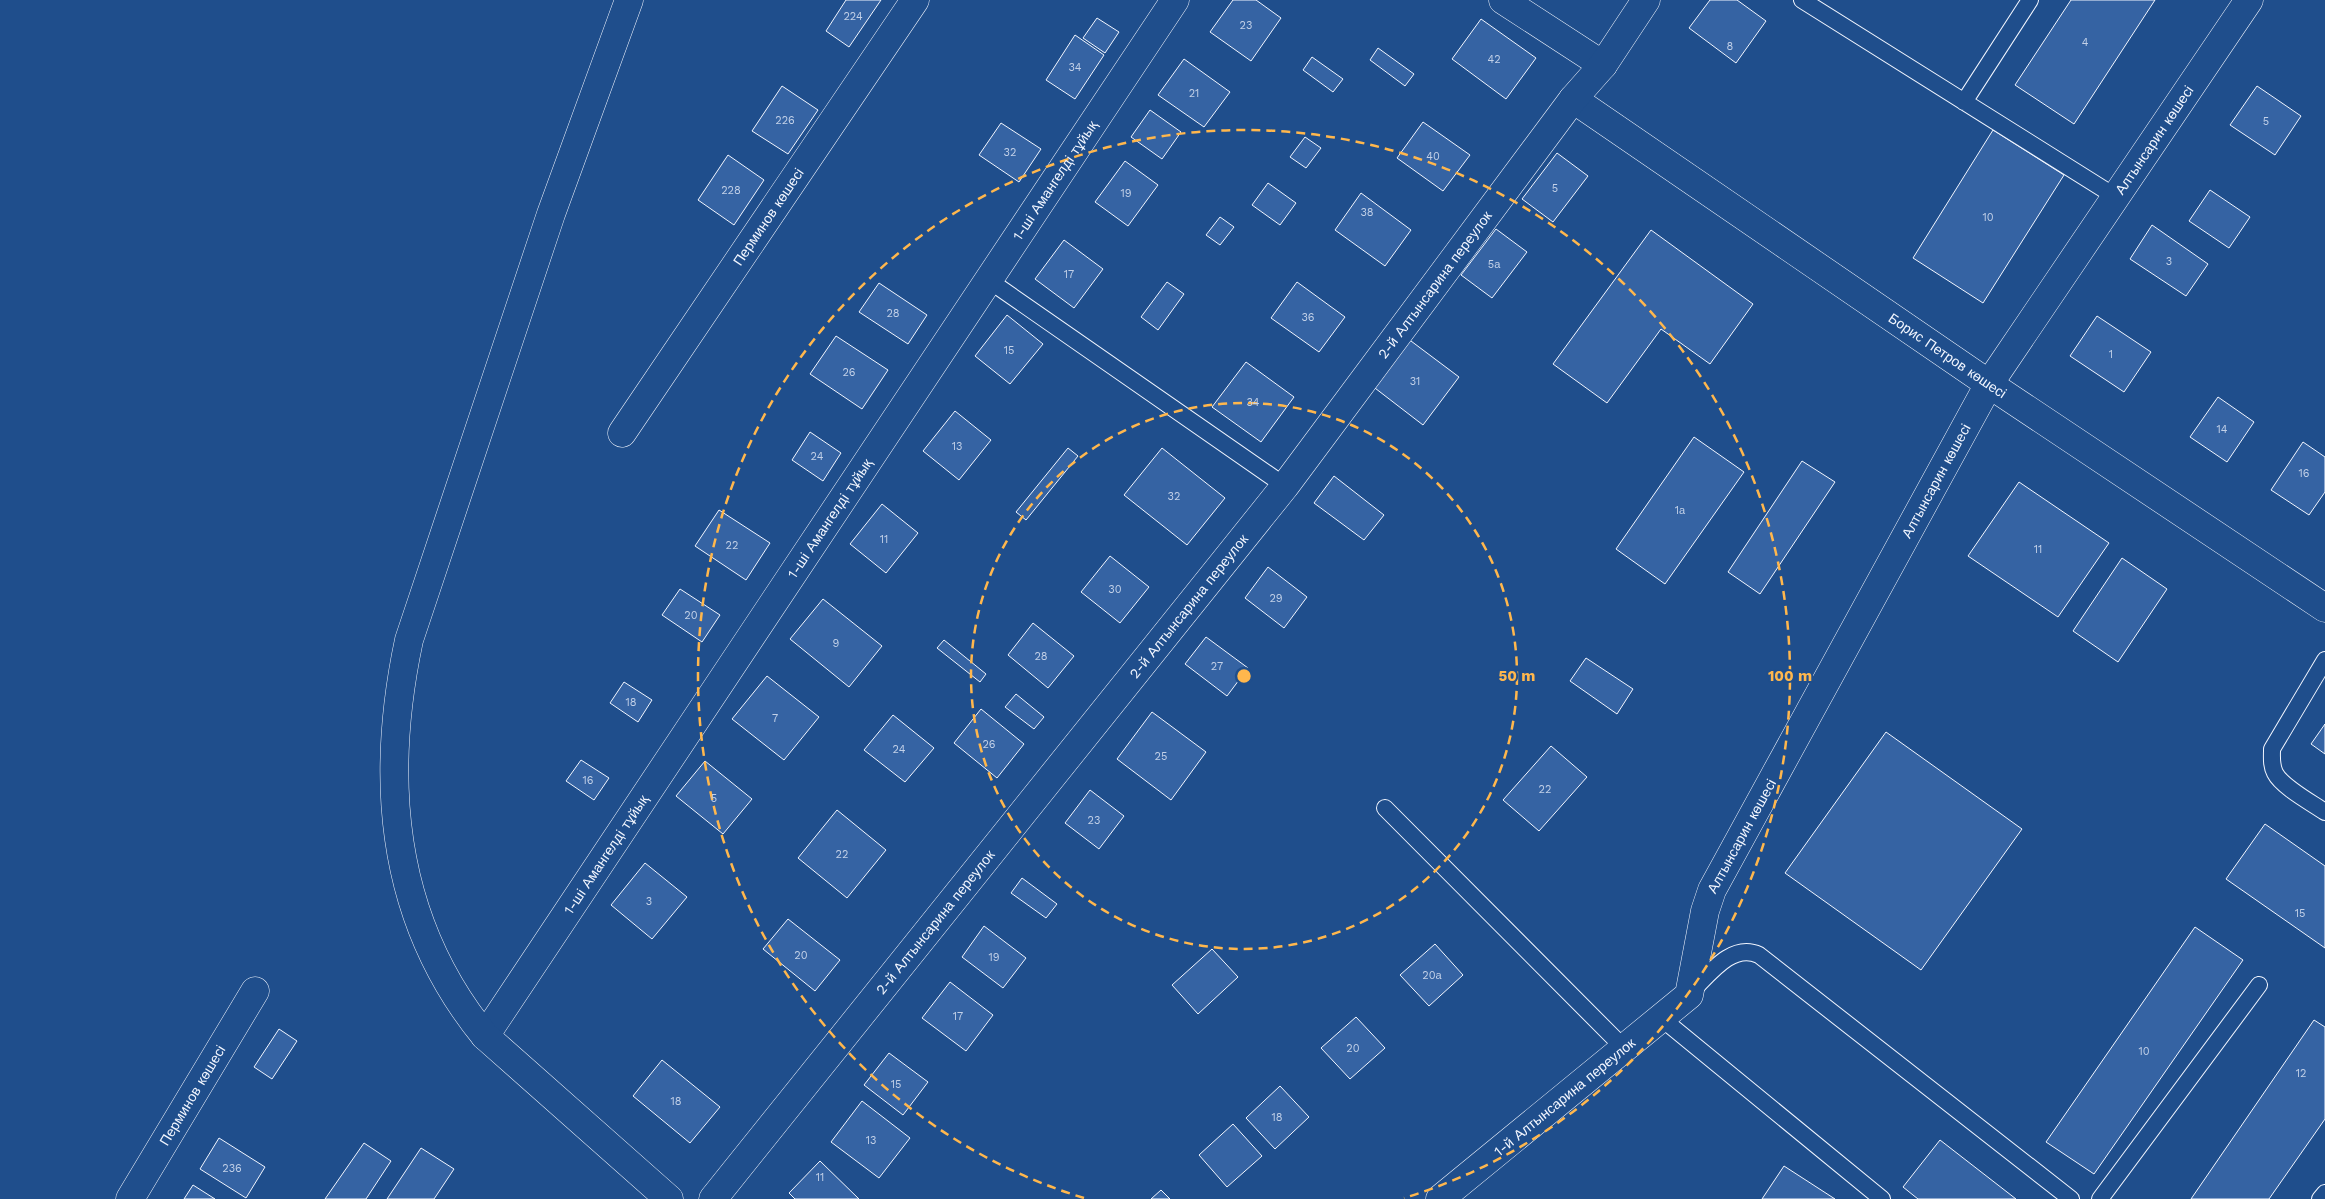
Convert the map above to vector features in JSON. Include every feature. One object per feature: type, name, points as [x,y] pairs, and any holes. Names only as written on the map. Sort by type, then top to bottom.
[{"type":"main road","points":[[629,0],[551,214],[409,640],[402,675],[394,769],[394,799],[401,853],[418,916],[449,988],[464,1010],[485,1036],[669,1199]]},
{"type":"main road","name":"Перминов көшесі","points":[[622,433],[915,0]]},
{"type":"main road","name":"1-ші Амангелді тұйық","points":[[485,1036],[987,279],[1175,0]]},
{"type":"main road","points":[[1503,0],[1602,65]]},
{"type":"main road","name":"2-й Алтынсарина переулок","points":[[713,1199],[1285,486],[1573,99],[1602,65],[1646,0]]},
{"type":"main road","name":"Алтынсарин көшесі","points":[[1689,995],[1705,911],[1712,890],[1989,384],[2249,0]]},
{"type":"main road","name":"Борис Петров көшесі","points":[[1573,99],[1989,384],[2325,608]]},
{"type":"main road","name":"Перминов көшесі","points":[[130,1199],[255,990]]},
{"type":"main road","name":"1-й Алтынсарина переулок","points":[[1440,1199],[1689,995]]},
{"type":"lane","points":[[1802,0],[2116,197]]},
{"type":"lane","points":[[1964,102],[2030,0]]},
{"type":"lane","points":[[987,279],[1285,486]]},
{"type":"lane","points":[[2325,660],[2272,750],[2272,763],[2275,774],[2325,812]]},
{"type":"lane","points":[[1385,808],[1624,1048]]},
{"type":"lane","points":[[1689,995],[1727,958],[1744,951],[1759,955],[2070,1199]]},
{"type":"lane","points":[[2100,1199],[2260,985]]},
{"type":"lane","points":[[1660,1018],[1882,1199]]},
{"type":"lane","points":[[2320,1199],[2325,1192]]},
{"type":"building","points":[[846,0],[881,0],[849,47],[826,31]]},
{"type":"building","points":[[1233,0],[1256,0],[1281,18],[1251,61],[1210,32]]},
{"type":"building","points":[[1710,0],[1737,0],[1766,21],[1736,63],[1689,28]]},
{"type":"building","points":[[2071,0],[2155,0],[2074,124],[2015,85]]},
{"type":"building","points":[[1097,18],[1119,32],[1105,53],[1083,38]]},
{"type":"building","points":[[1481,19],[1536,58],[1506,99],[1452,59]]},
{"type":"building","points":[[1075,35],[1104,55],[1075,99],[1046,80]]},
{"type":"building","points":[[1378,48],[1414,74],[1405,86],[1370,60]]},
{"type":"building","points":[[1312,57],[1343,79],[1333,92],[1303,70]]},
{"type":"building","points":[[1184,59],[1230,92],[1204,127],[1158,95]]},
{"type":"building","points":[[782,86],[818,110],[788,154],[752,131]]},
{"type":"building","points":[[2257,86],[2301,116],[2275,155],[2230,125]]},
{"type":"building","points":[[1150,110],[1181,132],[1162,159],[1131,137]]},
{"type":"building","points":[[1423,122],[1470,155],[1443,191],[1397,158]]},
{"type":"building","points":[[1001,123],[1041,149],[1019,182],[979,155]]},
{"type":"building","points":[[1993,130],[2064,175],[1983,303],[1913,258]]},
{"type":"building","points":[[1305,137],[1321,148],[1306,168],[1290,157]]},
{"type":"building","points":[[1557,153],[1588,176],[1553,222],[1522,199]]},
{"type":"building","points":[[728,155],[764,180],[734,225],[698,200]]},
{"type":"building","points":[[1125,161],[1158,185],[1128,226],[1095,202]]},
{"type":"building","points":[[1268,183],[1296,203],[1280,225],[1252,205]]},
{"type":"building","points":[[2210,190],[2250,217],[2229,248],[2189,221]]},
{"type":"building","points":[[1361,193],[1411,230],[1385,266],[1335,230]]},
{"type":"building","points":[[1220,217],[1234,227],[1220,245],[1206,235]]},
{"type":"building","points":[[2152,225],[2208,264],[2186,296],[2130,259]]},
{"type":"building","points":[[1496,229],[1527,252],[1492,298],[1461,275]]},
{"type":"building","points":[[1651,230],[1753,304],[1710,364],[1661,329],[1607,403],[1553,364]]},
{"type":"building","points":[[1064,240],[1103,269],[1074,308],[1035,279]]},
{"type":"building","points":[[1167,282],[1184,294],[1158,330],[1141,317]]},
{"type":"building","points":[[1297,282],[1345,317],[1319,352],[1271,318]]},
{"type":"building","points":[[879,283],[927,315],[908,344],[859,312]]},
{"type":"building","points":[[1007,315],[1043,344],[1010,384],[975,356]]},
{"type":"building","points":[[2097,316],[2151,352],[2124,392],[2070,356]]},
{"type":"building","points":[[836,336],[888,370],[862,409],[810,374]]},
{"type":"building","points":[[1407,338],[1459,377],[1423,425],[1371,385]]},
{"type":"building","points":[[1246,362],[1294,397],[1261,442],[1212,407]]},
{"type":"building","points":[[2218,397],[2254,422],[2227,462],[2190,437]]},
{"type":"building","points":[[955,411],[991,440],[959,480],[923,451]]},
{"type":"building","points":[[810,432],[841,453],[823,481],[792,460]]},
{"type":"building","points":[[1694,437],[1744,472],[1665,584],[1616,549]]},
{"type":"building","points":[[2303,442],[2325,457],[2325,492],[2309,515],[2271,490]]},
{"type":"building","points":[[1068,448],[1078,456],[1026,520],[1016,512]]},
{"type":"building","points":[[1162,448],[1225,498],[1187,545],[1124,495]]},
{"type":"building","points":[[1802,461],[1835,482],[1760,594],[1728,572]]},
{"type":"building","points":[[1334,476],[1384,515],[1364,540],[1314,503]]},
{"type":"building","points":[[2019,482],[2109,543],[2058,617],[1968,556]]},
{"type":"building","points":[[882,504],[918,533],[886,573],[850,544]]},
{"type":"building","points":[[719,510],[770,543],[746,580],[695,546]]},
{"type":"building","points":[[1110,556],[1149,587],[1120,623],[1081,592]]},
{"type":"building","points":[[2122,558],[2167,589],[2118,662],[2073,631]]},
{"type":"building","points":[[1268,567],[1307,597],[1284,628],[1245,598]]},
{"type":"building","points":[[680,589],[720,615],[702,642],[662,615]]},
{"type":"building","points":[[823,599],[882,646],[849,687],[790,639]]},
{"type":"building","points":[[1033,623],[1074,656],[1048,688],[1008,655]]},
{"type":"building","points":[[1206,637],[1248,668],[1227,696],[1185,664]]},
{"type":"building","points":[[944,640],[986,674],[980,682],[937,648]]},
{"type":"building","points":[[1586,658],[1633,689],[1617,714],[1570,681]]},
{"type":"building","points":[[767,676],[819,717],[784,760],[732,719]]},
{"type":"building","points":[[624,682],[652,700],[638,722],[610,703]]},
{"type":"building","points":[[1016,694],[1044,717],[1034,729],[1005,707]]},
{"type":"building","points":[[981,709],[1024,744],[997,778],[954,743]]},
{"type":"building","points":[[1152,712],[1206,752],[1171,800],[1117,759]]},
{"type":"building","points":[[893,715],[934,748],[905,782],[864,750]]},
{"type":"building","points":[[2325,724],[2325,754],[2311,744]]},
{"type":"building","points":[[1886,732],[2022,829],[1921,970],[1785,873]]},
{"type":"building","points":[[1551,746],[1587,777],[1539,831],[1503,800]]},
{"type":"building","points":[[581,760],[609,778],[594,800],[566,781]]},
{"type":"building","points":[[705,761],[752,799],[723,834],[676,796]]},
{"type":"building","points":[[1090,790],[1124,816],[1099,849],[1065,823]]},
{"type":"building","points":[[837,810],[886,850],[847,898],[798,858]]},
{"type":"building","points":[[2265,824],[2325,866],[2325,948],[2226,879]]},
{"type":"building","points":[[645,863],[687,897],[652,939],[611,905]]},
{"type":"building","points":[[1022,878],[1057,904],[1046,918],[1011,893]]},
{"type":"building","points":[[788,919],[840,960],[815,991],[763,949]]},
{"type":"building","points":[[984,926],[1026,958],[1003,988],[962,957]]},
{"type":"building","points":[[2195,927],[2243,960],[2094,1174],[2046,1142]]},
{"type":"building","points":[[1435,944],[1463,975],[1429,1006],[1400,975]]},
{"type":"building","points":[[1212,949],[1238,977],[1198,1014],[1172,985]]},
{"type":"building","points":[[950,982],[993,1015],[966,1051],[922,1018]]},
{"type":"building","points":[[1356,1017],[1385,1048],[1350,1079],[1321,1048]]},
{"type":"building","points":[[2314,1020],[2325,1027],[2325,1119],[2269,1199],[2191,1199]]},
{"type":"building","points":[[279,1029],[297,1041],[272,1079],[254,1067]]},
{"type":"building","points":[[889,1053],[928,1082],[903,1115],[864,1085]]},
{"type":"building","points":[[662,1060],[720,1107],[690,1143],[633,1096]]},
{"type":"building","points":[[1280,1086],[1309,1117],[1275,1149],[1246,1118]]},
{"type":"building","points":[[862,1101],[910,1138],[879,1178],[831,1142]]},
{"type":"building","points":[[1233,1124],[1262,1156],[1227,1187],[1199,1155]]},
{"type":"building","points":[[219,1138],[265,1167],[246,1198],[200,1169]]},
{"type":"building","points":[[1940,1140],[2016,1199],[1918,1199],[1903,1187]]},
{"type":"building","points":[[364,1143],[391,1161],[366,1199],[325,1199]]},
{"type":"building","points":[[421,1148],[454,1169],[434,1199],[387,1199]]},
{"type":"building","points":[[820,1161],[859,1199],[795,1199],[789,1193]]},
{"type":"building","points":[[1784,1166],[1835,1199],[1762,1199]]},
{"type":"building","points":[[193,1185],[215,1199],[184,1199]]},
{"type":"building","points":[[1161,1190],[1170,1199],[1151,1199]]}]
